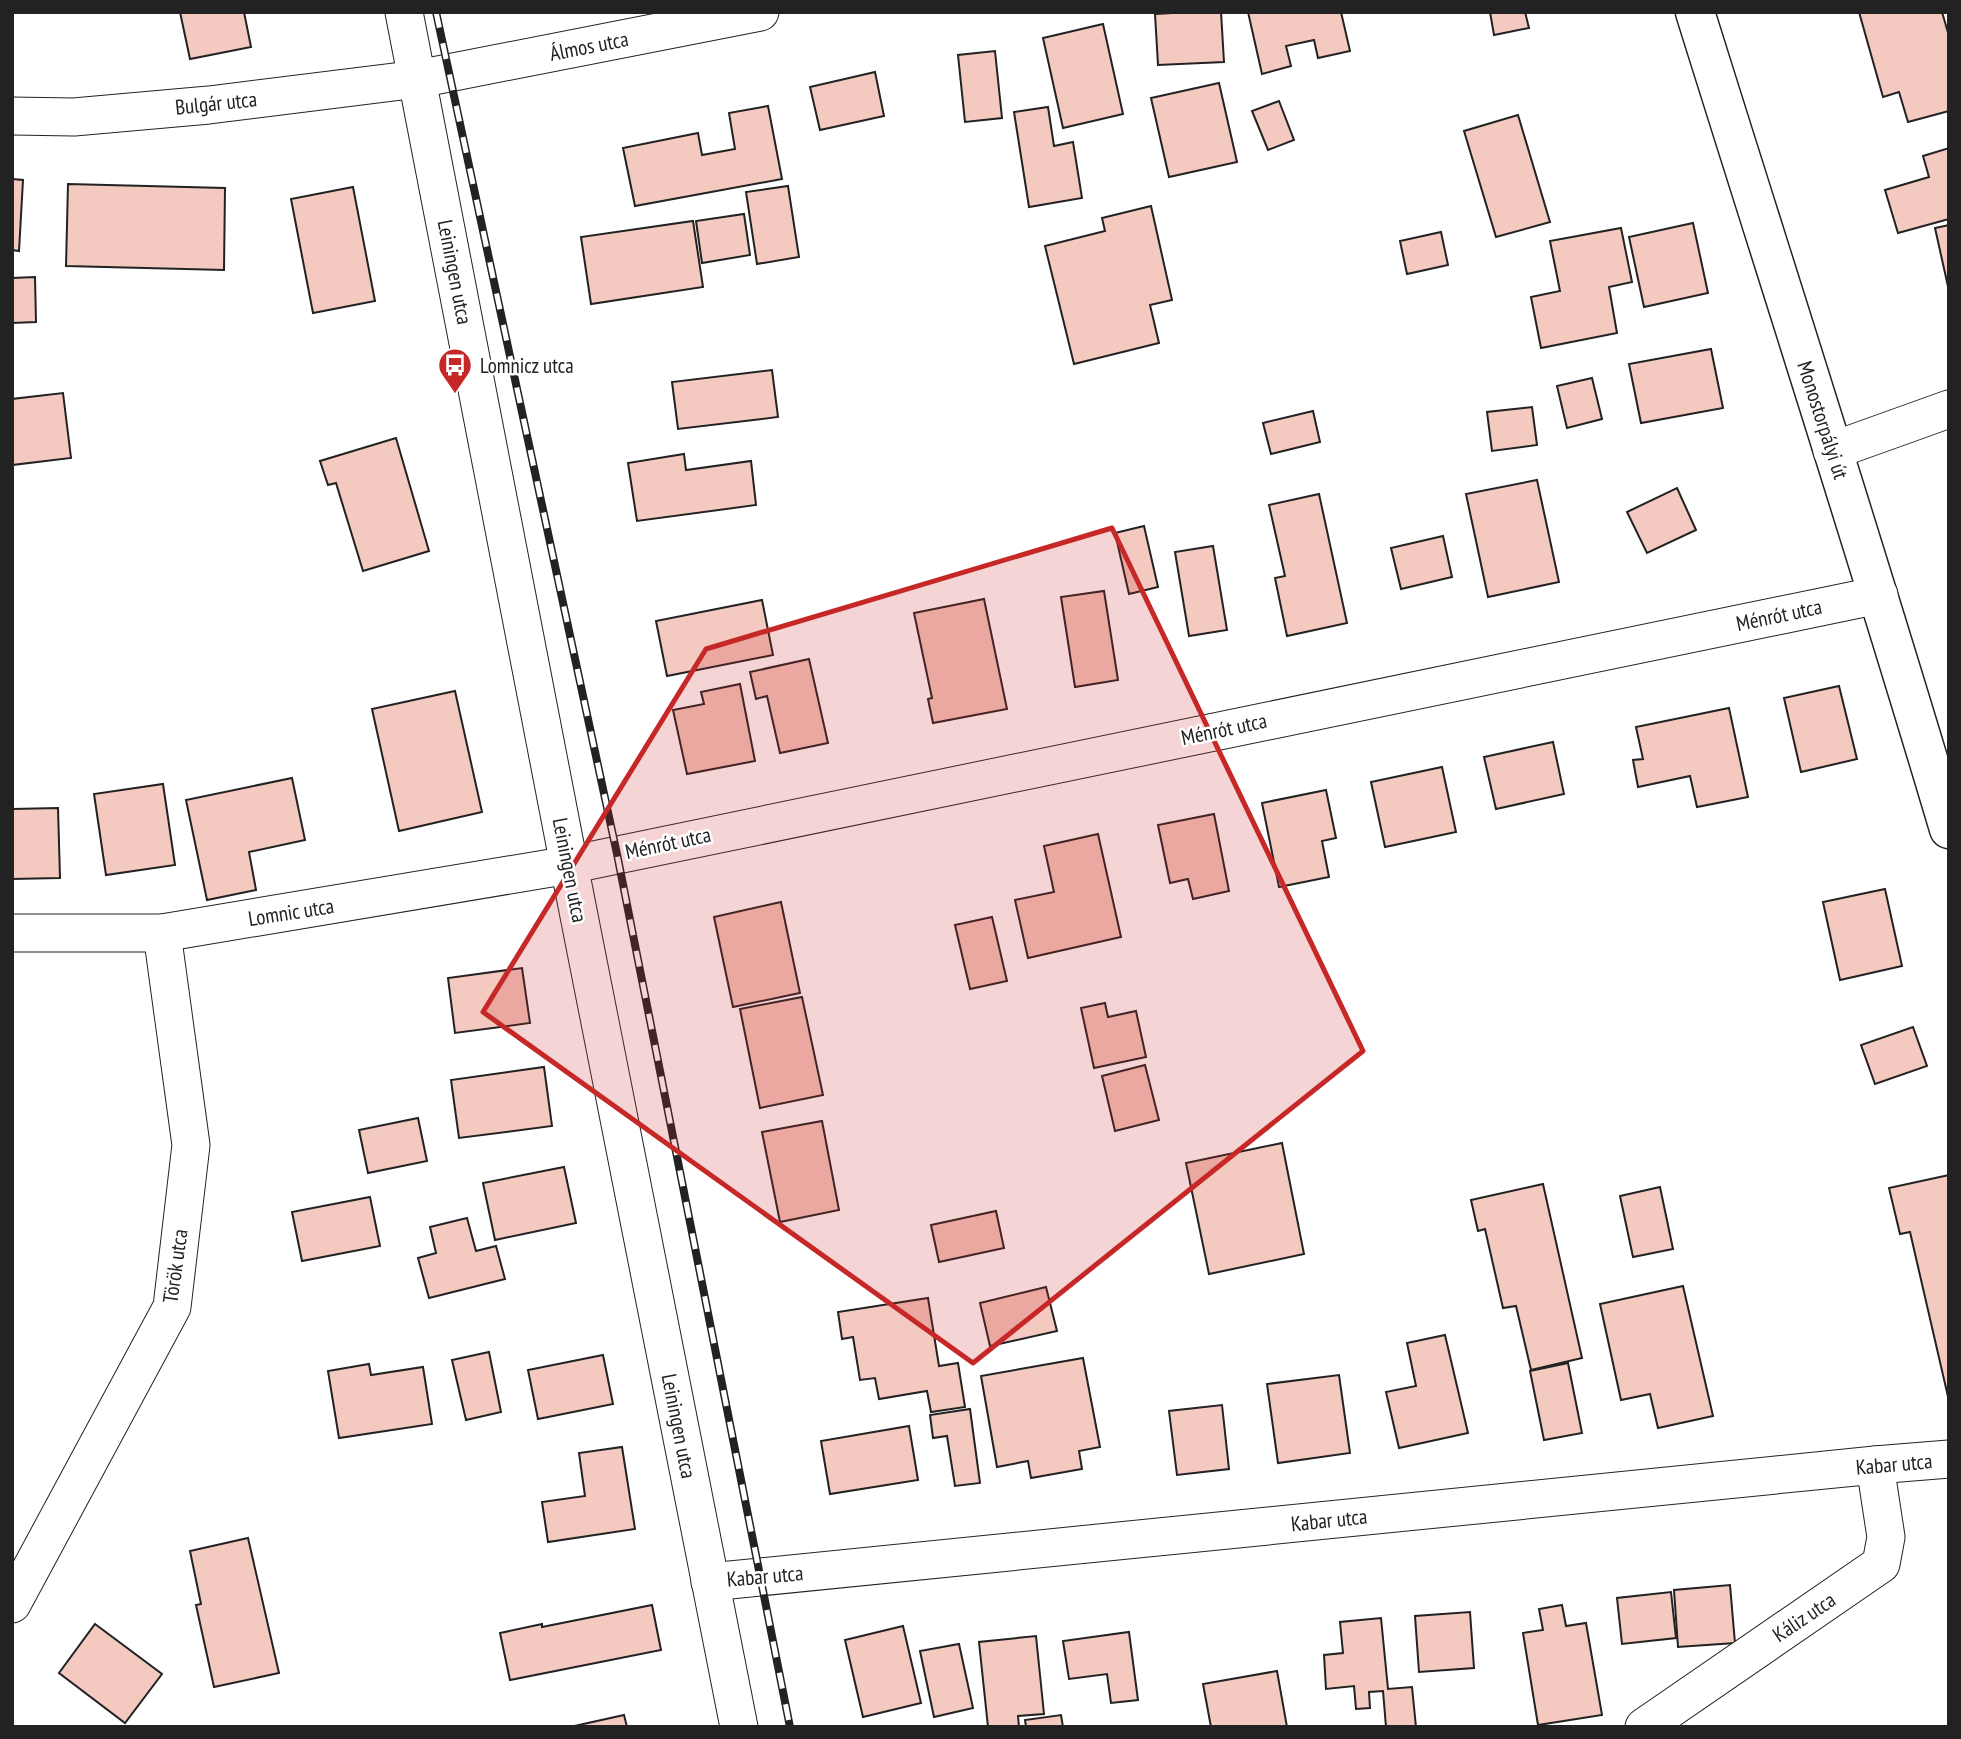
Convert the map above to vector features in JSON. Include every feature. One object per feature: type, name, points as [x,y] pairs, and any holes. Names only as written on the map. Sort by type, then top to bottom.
[{"type":"street","name":"Leiningen utca","points":[[404,12],[739,1727]]},
{"type":"street","name":"Álmos utca","points":[[418,79],[760,12]]},
{"type":"street","name":"Monostorpályi út","points":[[1695,12],[1832,451],[1880,595],[1949,829]]},
{"type":"street","name":"Bulgár utca","points":[[12,116],[74,117],[209,105],[418,79]]},
{"type":"street","points":[[1832,451],[1949,409]]},
{"type":"street","name":"Ménrót utca","points":[[569,865],[1880,595]]},
{"type":"street","name":"Lomnic utca","points":[[12,933],[162,933],[569,865]]},
{"type":"street","name":"Török utca","points":[[12,1604],[172,1307],[191,1145],[162,933]]},
{"type":"street","name":"Kabar utca","points":[[710,1581],[1875,1465],[1949,1460]]},
{"type":"street","name":"Káliz utca","points":[[1644,1727],[1881,1564],[1886,1537],[1875,1465]]},
{"type":"highlighted area","points":[[1112,528],[1363,1051],[973,1363],[483,1012],[706,649]]},
{"type":"building","points":[[180,12],[244,12],[251,47],[190,59]]},
{"type":"building","points":[[1221,12],[1224,62],[1158,65],[1155,14]]},
{"type":"building","points":[[1248,12],[1341,12],[1350,51],[1318,58],[1314,40],[1286,46],[1291,66],[1262,74]]},
{"type":"building","points":[[1490,12],[1525,12],[1529,28],[1494,35]]},
{"type":"building","points":[[1859,12],[1942,12],[1949,36],[1949,111],[1908,122],[1899,92],[1883,97]]},
{"type":"building","points":[[1103,24],[1123,114],[1063,128],[1043,38]]},
{"type":"building","points":[[995,51],[1002,118],[965,122],[958,55]]},
{"type":"building","points":[[875,72],[884,116],[820,130],[810,87]]},
{"type":"building","points":[[1219,83],[1237,162],[1169,177],[1151,98]]},
{"type":"building","points":[[1279,101],[1294,140],[1268,150],[1252,111]]},
{"type":"building","points":[[768,106],[782,179],[635,206],[623,148],[698,133],[702,155],[735,149],[729,113]]},
{"type":"building","points":[[1048,107],[1054,146],[1073,142],[1082,198],[1029,207],[1014,112]]},
{"type":"building","points":[[1518,115],[1550,222],[1496,237],[1464,131]]},
{"type":"building","points":[[1949,148],[1949,219],[1898,233],[1885,190],[1929,177],[1923,156]]},
{"type":"building","points":[[12,179],[23,180],[19,251],[12,250]]},
{"type":"building","points":[[68,184],[225,188],[224,270],[66,266]]},
{"type":"building","points":[[788,186],[799,257],[757,264],[746,192]]},
{"type":"building","points":[[353,187],[375,301],[313,313],[291,199]]},
{"type":"building","points":[[1151,206],[1172,300],[1150,305],[1159,343],[1074,364],[1045,246],[1105,231],[1102,218]]},
{"type":"building","points":[[744,214],[750,255],[702,263],[696,221]]},
{"type":"building","points":[[693,221],[703,287],[591,304],[581,237]]},
{"type":"building","points":[[1693,223],[1708,293],[1644,307],[1629,237]]},
{"type":"building","points":[[1949,225],[1949,291],[1935,228]]},
{"type":"building","points":[[1621,228],[1632,282],[1609,287],[1617,333],[1541,348],[1531,297],[1560,291],[1550,241]]},
{"type":"building","points":[[1441,232],[1448,265],[1407,274],[1400,241]]},
{"type":"building","points":[[35,277],[36,322],[12,323],[12,278]]},
{"type":"building","points":[[1711,349],[1723,408],[1641,423],[1629,364]]},
{"type":"building","points":[[772,370],[778,417],[678,429],[672,382]]},
{"type":"building","points":[[1592,378],[1602,419],[1567,428],[1557,386]]},
{"type":"building","points":[[63,393],[71,458],[12,465],[12,399]]},
{"type":"building","points":[[1532,407],[1537,445],[1492,451],[1487,412]]},
{"type":"building","points":[[1313,411],[1320,442],[1271,454],[1263,423]]},
{"type":"building","points":[[396,438],[429,551],[363,571],[336,483],[328,485],[320,461]]},
{"type":"building","points":[[684,454],[686,470],[751,461],[756,505],[637,521],[628,463]]},
{"type":"building","points":[[1537,480],[1559,582],[1488,597],[1466,494]]},
{"type":"building","points":[[1677,488],[1696,530],[1647,553],[1627,512]]},
{"type":"building","points":[[1319,494],[1347,623],[1287,636],[1275,578],[1285,576],[1269,505]]},
{"type":"building","points":[[1144,526],[1158,587],[1129,594],[1115,533]]},
{"type":"building","points":[[1443,536],[1452,577],[1401,589],[1391,548]]},
{"type":"building","points":[[1213,546],[1227,630],[1189,636],[1175,552]]},
{"type":"building","points":[[1104,591],[1118,680],[1075,687],[1061,597]]},
{"type":"building","points":[[984,599],[1007,709],[933,723],[928,699],[932,698],[914,613]]},
{"type":"building","points":[[762,600],[773,655],[667,676],[656,621]]},
{"type":"building","points":[[809,659],[828,743],[780,753],[767,696],[756,699],[750,672]]},
{"type":"building","points":[[740,684],[755,761],[687,774],[673,710],[704,704],[701,692]]},
{"type":"building","points":[[1839,686],[1857,759],[1801,772],[1784,698]]},
{"type":"building","points":[[455,691],[482,812],[399,831],[372,709]]},
{"type":"building","points":[[1729,708],[1748,797],[1697,807],[1690,776],[1638,787],[1633,760],[1643,759],[1636,727]]},
{"type":"building","points":[[1553,742],[1564,794],[1496,809],[1484,757]]},
{"type":"building","points":[[1442,767],[1456,832],[1385,847],[1371,782]]},
{"type":"building","points":[[292,778],[305,840],[249,852],[256,890],[207,900],[186,800]]},
{"type":"building","points":[[163,784],[175,865],[106,875],[94,794]]},
{"type":"building","points":[[1326,790],[1336,838],[1322,841],[1329,877],[1279,887],[1262,803]]},
{"type":"building","points":[[58,808],[60,878],[12,879],[12,809]]},
{"type":"building","points":[[1214,814],[1229,891],[1193,899],[1188,879],[1170,883],[1158,825]]},
{"type":"building","points":[[1098,834],[1121,937],[1028,958],[1015,900],[1054,892],[1044,846]]},
{"type":"building","points":[[1885,889],[1902,966],[1840,980],[1823,902]]},
{"type":"building","points":[[781,902],[800,993],[733,1007],[714,917]]},
{"type":"building","points":[[992,917],[1007,981],[970,989],[955,925]]},
{"type":"building","points":[[522,968],[530,1023],[455,1033],[448,978]]},
{"type":"building","points":[[802,997],[823,1095],[760,1108],[740,1009]]},
{"type":"building","points":[[1105,1003],[1108,1017],[1136,1011],[1146,1057],[1094,1068],[1081,1008]]},
{"type":"building","points":[[1913,1027],[1927,1066],[1875,1084],[1861,1045]]},
{"type":"building","points":[[1145,1065],[1159,1120],[1115,1131],[1102,1076]]},
{"type":"building","points":[[544,1067],[552,1126],[459,1138],[451,1080]]},
{"type":"building","points":[[418,1118],[427,1161],[368,1173],[359,1130]]},
{"type":"building","points":[[822,1121],[839,1210],[780,1222],[762,1132]]},
{"type":"building","points":[[1282,1143],[1304,1254],[1209,1274],[1186,1163]]},
{"type":"building","points":[[564,1167],[576,1223],[495,1240],[483,1183]]},
{"type":"building","points":[[1949,1175],[1949,1401],[1910,1232],[1900,1234],[1889,1188]]},
{"type":"building","points":[[1543,1184],[1582,1358],[1531,1370],[1516,1306],[1503,1308],[1485,1229],[1478,1231],[1471,1200]]},
{"type":"building","points":[[1660,1187],[1673,1249],[1633,1257],[1620,1196]]},
{"type":"building","points":[[370,1197],[380,1246],[302,1261],[292,1212]]},
{"type":"building","points":[[996,1211],[1004,1248],[939,1262],[931,1225]]},
{"type":"building","points":[[467,1218],[476,1251],[496,1246],[505,1279],[429,1298],[418,1258],[436,1253],[430,1227]]},
{"type":"building","points":[[1683,1286],[1713,1416],[1658,1428],[1650,1394],[1621,1400],[1600,1304]]},
{"type":"building","points":[[1046,1287],[1057,1331],[990,1346],[980,1303]]},
{"type":"building","points":[[928,1298],[939,1366],[958,1363],[965,1407],[931,1412],[927,1391],[879,1399],[875,1378],[860,1380],[853,1337],[842,1339],[838,1312]]},
{"type":"building","points":[[1445,1335],[1468,1433],[1399,1448],[1386,1392],[1416,1386],[1407,1343]]},
{"type":"building","points":[[489,1352],[501,1412],[466,1420],[452,1360]]},
{"type":"building","points":[[603,1355],[613,1404],[538,1419],[528,1370]]},
{"type":"building","points":[[1083,1358],[1100,1447],[1079,1451],[1082,1469],[1031,1478],[1028,1461],[997,1467],[981,1376]]},
{"type":"building","points":[[1568,1363],[1582,1433],[1544,1440],[1530,1371]]},
{"type":"building","points":[[369,1364],[371,1375],[423,1367],[432,1424],[339,1438],[328,1371]]},
{"type":"building","points":[[1339,1375],[1350,1453],[1278,1463],[1267,1384]]},
{"type":"building","points":[[1222,1405],[1229,1469],[1177,1475],[1169,1411]]},
{"type":"building","points":[[970,1409],[980,1483],[955,1486],[947,1436],[933,1438],[930,1415]]},
{"type":"building","points":[[909,1426],[918,1480],[830,1494],[821,1441]]},
{"type":"building","points":[[622,1447],[635,1529],[548,1542],[542,1502],[585,1496],[579,1453]]},
{"type":"building","points":[[248,1538],[279,1673],[214,1687],[196,1605],[201,1604],[190,1551]]},
{"type":"building","points":[[1730,1585],[1735,1643],[1678,1647],[1674,1590]]},
{"type":"building","points":[[1671,1592],[1676,1638],[1622,1644],[1617,1598]]},
{"type":"building","points":[[652,1605],[661,1650],[510,1680],[500,1633]]},
{"type":"building","points":[[1562,1605],[1566,1626],[1586,1623],[1602,1715],[1538,1725],[1523,1633],[1543,1630],[1539,1609]]},
{"type":"building","points":[[1470,1612],[1474,1668],[1419,1672],[1415,1616]]},
{"type":"building","points":[[1381,1618],[1388,1689],[1412,1687],[1416,1727],[1386,1727],[1383,1691],[1369,1692],[1370,1708],[1356,1709],[1354,1686],[1326,1689],[1324,1655],[1343,1653],[1340,1622]]},
{"type":"building","points":[[95,1624],[162,1674],[125,1723],[59,1673]]},
{"type":"building","points":[[903,1626],[921,1703],[863,1717],[845,1640]]},
{"type":"building","points":[[1129,1632],[1138,1700],[1111,1703],[1107,1674],[1069,1679],[1063,1641]]},
{"type":"building","points":[[1036,1636],[1044,1714],[1018,1716],[1019,1727],[988,1727],[979,1642]]},
{"type":"building","points":[[959,1644],[973,1708],[934,1717],[920,1651]]},
{"type":"building","points":[[1277,1671],[1287,1727],[1211,1727],[1203,1684]]},
{"type":"building","points":[[624,1715],[627,1727],[570,1727]]},
{"type":"building","points":[[1061,1715],[1063,1727],[1026,1727],[1025,1720]]},
{"type":"railway","points":[[436,12],[617,854],[790,1727]]},
{"type":"place","name":"Lomnicz utca","points":[[455,395]]}]
